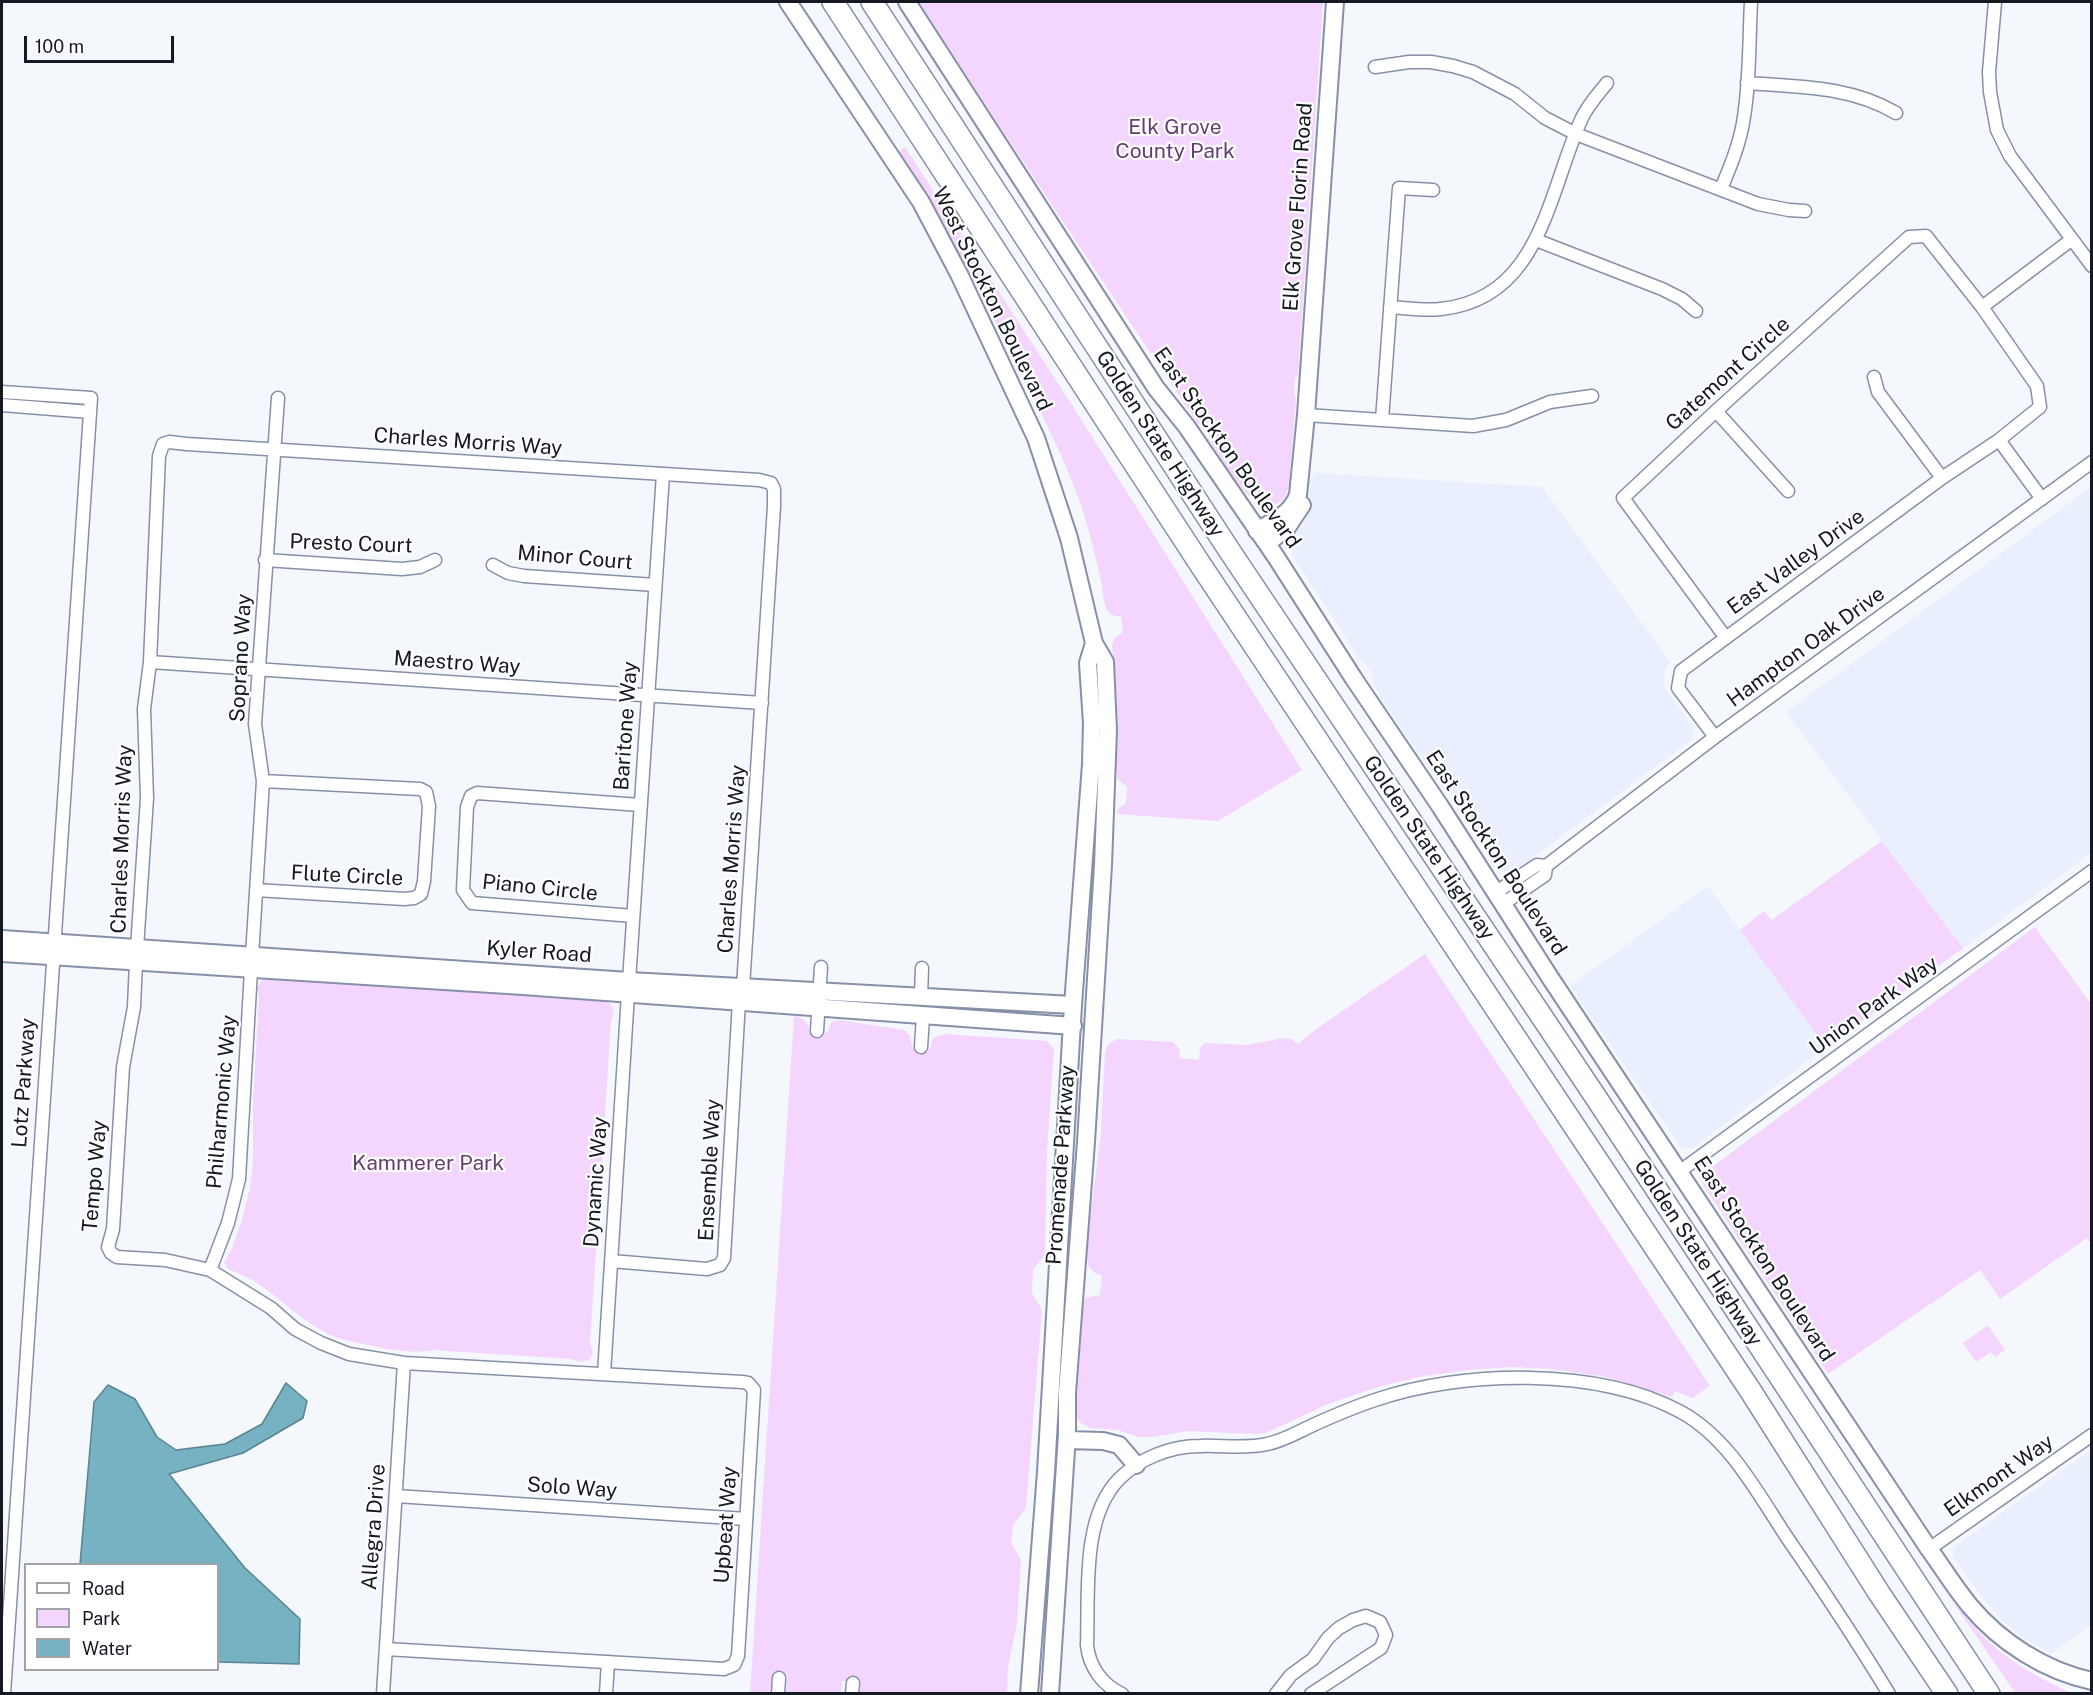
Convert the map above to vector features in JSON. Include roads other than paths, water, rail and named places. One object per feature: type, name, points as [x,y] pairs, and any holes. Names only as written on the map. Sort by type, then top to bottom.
[{"type":"highway","name":"Golden State Highway","points":[[833,2],[1189,548],[1750,1390],[1879,1593],[1947,1694]]},
{"type":"highway","name":"Golden State Highway","points":[[872,2],[1229,550],[1600,1103],[1989,1694]]},
{"type":"highway","points":[[1961,1652],[1994,1694]]},
{"type":"main road","name":"West Stockton Boulevard","points":[[788,2],[921,202],[959,274],[1036,438]]},
{"type":"main road","name":"East Stockton Boulevard","points":[[908,2],[1156,388],[1187,427],[1262,537],[1929,1549],[1969,1605],[2001,1637],[2062,1672],[2091,1681]]},
{"type":"main road","name":"Elk Grove Florin Road","points":[[1262,537],[1276,520],[1294,506],[1299,484],[1306,415],[1335,2]]},
{"type":"main road","name":"Promenade Parkway","points":[[1036,438],[1069,538],[1094,643],[1105,662],[1108,730],[1103,865],[1086,1142],[1067,1393],[1050,1694]]},
{"type":"main road","name":"Promenade Parkway","points":[[1029,1694],[1046,1472],[1073,1005],[1089,796],[1092,723],[1088,663],[1094,643]]},
{"type":"main road","points":[[1092,723],[1099,729],[1101,787],[1107,792]]},
{"type":"main road","points":[[1089,796],[1095,801],[1097,807],[1097,860],[1103,865]]},
{"type":"main road","name":"Kyler Road","points":[[2,939],[52,950]]},
{"type":"main road","name":"Kyler Road","points":[[2,953],[52,950],[251,963],[523,986],[553,983],[620,987],[625,985],[628,987]]},
{"type":"main road","name":"Kyler Road","points":[[137,955],[197,966],[217,962],[243,961],[251,963],[366,963],[628,987],[740,992],[819,999],[923,1017],[1072,1026]]},
{"type":"main road","name":"Kyler Road","points":[[819,999],[921,996],[1073,1005]]},
{"type":"main road","points":[[923,1017],[925,1010],[933,1006],[992,1009],[1021,1002]]},
{"type":"main road","points":[[1063,1179],[1069,1187],[1073,1200],[1069,1271],[1075,1283]]},
{"type":"main road","points":[[1057,1285],[1065,1289],[1067,1296],[1063,1370],[1067,1393]]},
{"type":"main road","points":[[1066,1440],[1103,1441],[1119,1445],[1136,1465]]},
{"type":"street","points":[[1721,189],[1743,123],[1751,2]]},
{"type":"street","points":[[1995,2],[1989,72],[1997,130],[2010,156],[2091,266]]},
{"type":"street","points":[[1375,67],[1409,62],[1431,62],[1463,69],[1493,81],[1515,94],[1545,118],[1576,134],[1768,207],[1805,211]]},
{"type":"street","points":[[1390,307],[1441,309],[1476,300],[1498,288],[1516,271],[1536,240],[1582,118],[1607,83]]},
{"type":"street","points":[[1747,83],[1842,91],[1865,98],[1896,113]]},
{"type":"street","points":[[1382,420],[1398,188],[1433,190]]},
{"type":"street","name":"Gatemont Circle","points":[[1726,638],[1623,498],[1909,237],[1926,236],[1982,307]]},
{"type":"street","points":[[1536,240],[1672,293],[1696,311]]},
{"type":"street","points":[[1982,307],[2071,240]]},
{"type":"street","name":"East Valley Drive","points":[[1715,737],[1678,688],[1682,671],[1942,478],[1999,440],[2040,407],[2037,386],[1982,307]]},
{"type":"street","points":[[1874,377],[1878,392],[1942,478]]},
{"type":"street","name":"Lotz Parkway","points":[[2,392],[91,398],[52,950],[4,1694]]},
{"type":"street","points":[[1306,415],[1484,426],[1506,420],[1550,402],[1592,396]]},
{"type":"street","name":"Soprano Way","points":[[251,963],[263,781],[255,724],[278,398]]},
{"type":"street","points":[[2,405],[90,412]]},
{"type":"street","points":[[1716,411],[1788,491]]},
{"type":"street","points":[[1999,440],[2042,499]]},
{"type":"street","name":"Charles Morris Way","points":[[137,955],[147,798],[144,710],[150,662],[159,450],[163,444],[170,442],[759,480],[771,483],[774,489],[774,506],[740,992]]},
{"type":"street","name":"Hampton Oak Drive","points":[[1499,898],[1537,865],[1546,866],[1715,737],[2091,462]]},
{"type":"street","name":"Baritone Way","points":[[628,987],[663,474]]},
{"type":"street","name":"Presto Court","points":[[265,560],[402,569],[420,567],[435,560]]},
{"type":"street","name":"Minor Court","points":[[493,565],[508,573],[524,576],[655,585]]},
{"type":"street","name":"Maestro Way","points":[[150,662],[762,703]]},
{"type":"street","name":"Flute Circle","points":[[256,890],[414,898],[421,894],[424,881],[429,806],[426,792],[420,789],[263,781]]},
{"type":"street","name":"Piano Circle","points":[[633,916],[472,903],[463,891],[467,807],[471,796],[477,793],[640,805]]},
{"type":"street","name":"Union Park Way","points":[[1679,1172],[2091,871]]},
{"type":"street","name":"Tempo Way","points":[[137,955],[134,1007],[123,1067],[113,1228],[108,1247],[111,1253],[117,1257],[165,1260],[210,1270],[271,1308],[295,1329],[321,1343],[349,1354],[405,1362]]},
{"type":"street","name":"Philharmonic Way","points":[[210,1270],[228,1223],[239,1179],[251,963]]},
{"type":"street","points":[[817,1030],[821,967]]},
{"type":"street","points":[[921,996],[922,968]]},
{"type":"street","name":"Dynamic Way","points":[[604,1374],[628,987]]},
{"type":"street","name":"Ensemble Way","points":[[611,1261],[707,1269],[720,1265],[724,1258],[740,992]]},
{"type":"street","points":[[921,1047],[923,1017]]},
{"type":"street","name":"Upbeat Way","points":[[386,1648],[724,1669],[734,1665],[738,1656],[755,1396],[752,1386],[742,1382],[405,1362]]},
{"type":"street","name":"Allegra Drive","points":[[383,1694],[405,1362]]},
{"type":"street","points":[[1122,1694],[1103,1680],[1093,1667],[1088,1652],[1091,1543],[1097,1513],[1120,1478],[1136,1465],[1154,1455],[1185,1447],[1246,1447],[1267,1444],[1374,1400],[1405,1391],[1438,1384],[1496,1378],[1585,1383],[1630,1393],[1671,1407],[1691,1418],[1729,1454],[1830,1601],[1889,1694]]},
{"type":"street","name":"Elkmont Way","points":[[1929,1549],[2091,1435]]},
{"type":"street","name":"Solo Way","points":[[396,1496],[746,1519]]},
{"type":"street","points":[[1276,1694],[1291,1675],[1313,1659],[1328,1638],[1339,1628],[1366,1616],[1380,1622],[1386,1635],[1381,1648],[1311,1694]]},
{"type":"street","points":[[606,1694],[608,1662]]},
{"type":"street","points":[[778,1694],[779,1678]]},
{"type":"water","points":[[286,1383],[307,1401],[303,1418],[243,1453],[169,1474],[245,1568],[300,1619],[299,1664],[219,1662],[219,1563],[80,1563],[94,1402],[108,1385],[135,1399],[157,1437],[176,1450],[225,1444],[262,1424]]},
{"type":"park label","name":"Elk Grove County Park","points":[[1175,140]]},
{"type":"park label","name":"Kammerer Park","points":[[428,1164]]}]
